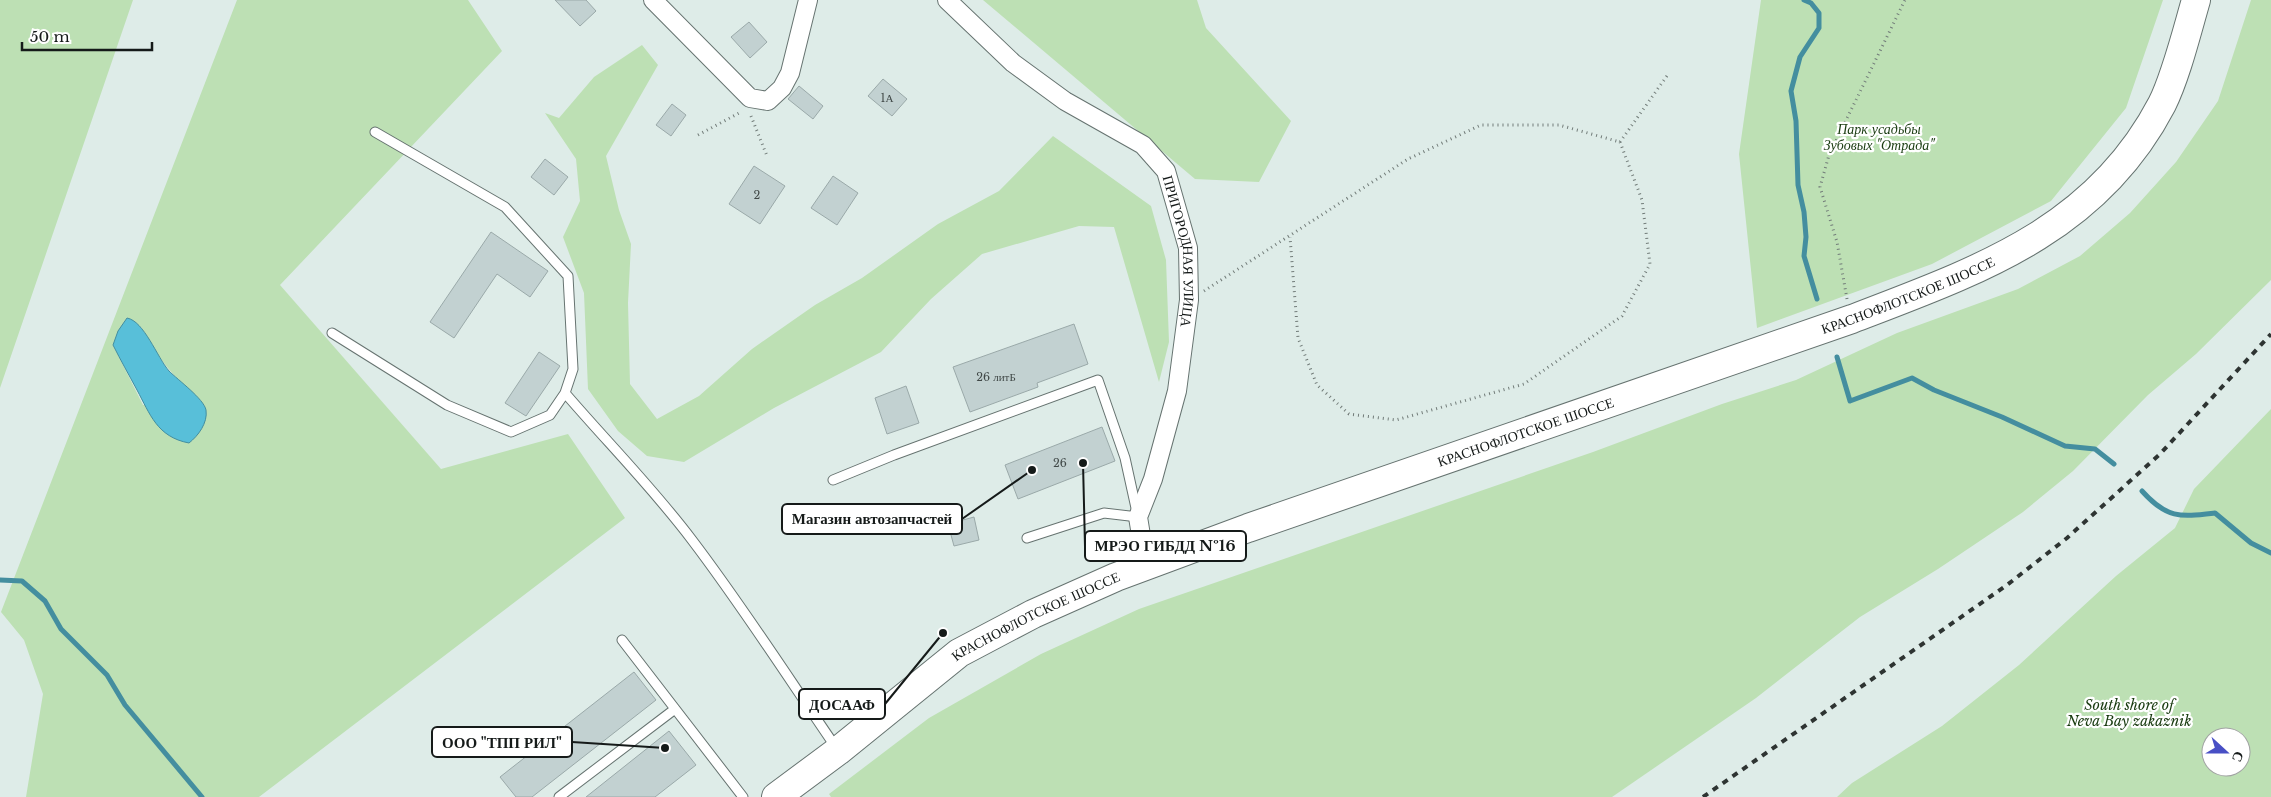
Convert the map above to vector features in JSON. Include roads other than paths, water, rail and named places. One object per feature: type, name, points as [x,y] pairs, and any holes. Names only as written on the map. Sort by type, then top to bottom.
[{"type":"main road","name":"КРАСНОФЛОТСКОЕ ШОССЕ","points":[[776,797],[838,751],[960,653],[1033,614],[1146,566],[1248,528],[1852,319],[1948,282],[2034,241],[2086,202],[2127,160],[2162,104],[2196,0]]},
{"type":"street","points":[[653,0],[750,98],[768,101],[782,88],[790,72],[808,0]]},
{"type":"street","name":"ПРИГОРОДНАЯ УЛИЦА","points":[[947,0],[1013,63],[1065,101],[1143,145],[1166,172],[1188,248],[1189,300],[1177,392],[1153,479],[1138,517]]},
{"type":"street","points":[[1138,517],[1146,566]]},
{"type":"lane","points":[[332,333],[447,405],[511,432],[550,416],[565,393],[573,369],[568,276],[505,207],[375,132]]},
{"type":"lane","points":[[834,480],[894,455],[1098,380],[1125,458],[1138,517],[1104,513],[1026,538]]},
{"type":"lane","points":[[565,393],[604,438],[644,479],[692,540],[838,751]]},
{"type":"lane","points":[[622,640],[743,797]]},
{"type":"lane","points":[[560,797],[676,709]]},
{"type":"water","points":[[127,318],[145,332],[164,365],[196,395],[206,410],[204,424],[196,437],[189,443],[169,436],[156,423],[146,408],[113,345],[118,331]]},
{"type":"waterway","points":[[1804,0],[1811,3],[1819,13],[1819,28],[1800,57],[1791,91],[1796,121],[1798,185],[1804,212],[1806,237],[1804,256],[1817,299]]},
{"type":"waterway","points":[[1837,357],[1850,401],[1912,378],[1934,390],[2002,417],[2065,446],[2095,449],[2114,464]]},
{"type":"waterway","points":[[2142,491],[2159,507],[2175,514],[2215,513],[2251,543],[2271,553]]},
{"type":"waterway","points":[[0,580],[22,581],[45,601],[61,629],[107,675],[125,705],[202,797]]},
{"type":"railway","points":[[1703,797],[2007,585],[2067,538],[2160,454],[2271,334]]},
{"type":"place","name":"МРЭО ГИБДД №16","points":[[1083,463]]},
{"type":"place","name":"Магазин автозапчастей","points":[[1032,470]]},
{"type":"place","name":"ДОСААФ","points":[[943,633]]},
{"type":"place","name":"ООО \"ТПП РИЛ\"","points":[[665,748]]},
{"type":"park label","name":"Парк усадьбы Зубовых \"Отрада\"","points":[[1879,138]]},
{"type":"park label","name":"South shore of Neva Bay zakaznik","points":[[2129,714]]}]
